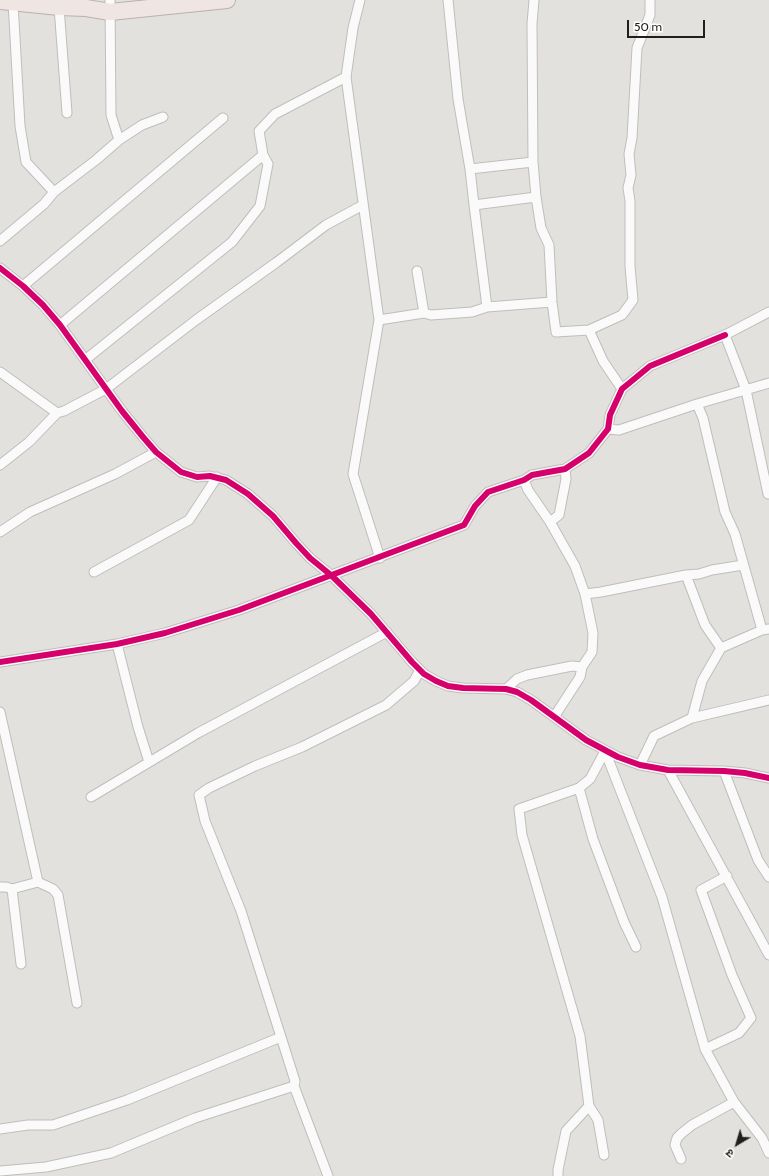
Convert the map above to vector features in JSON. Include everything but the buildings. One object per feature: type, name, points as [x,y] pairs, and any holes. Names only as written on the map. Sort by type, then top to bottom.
[{"type":"highway","points":[[6,2],[86,8],[227,0]]},
{"type":"street","points":[[360,0],[353,28],[346,77],[379,320],[353,474],[380,558]]},
{"type":"street","points":[[448,0],[458,99],[470,169],[487,307]]},
{"type":"street","points":[[534,0],[532,24],[532,162],[541,228],[549,245],[552,302],[556,332],[589,330],[622,315],[633,300],[630,266],[630,201],[628,188],[631,175],[629,154],[632,138],[637,48],[650,15],[650,0]]},
{"type":"street","points":[[6,2],[20,126],[26,162],[54,192]]},
{"type":"street","points":[[110,6],[111,115],[119,140]]},
{"type":"street","points":[[59,7],[67,113]]},
{"type":"street","points":[[85,360],[232,242],[260,206],[268,164],[263,155],[259,131],[275,114],[346,77]]},
{"type":"street","points":[[0,241],[44,204],[54,192],[96,160],[119,140],[142,125],[162,117]]},
{"type":"street","points":[[23,286],[223,118]]},
{"type":"street","points":[[60,325],[263,155]]},
{"type":"street","points":[[470,169],[532,162]]},
{"type":"street","points":[[474,205],[536,197]]},
{"type":"street","points":[[0,465],[29,442],[57,413],[64,411],[106,389],[196,320],[326,225],[363,205]]},
{"type":"street","points":[[0,268],[23,286],[43,305],[60,325],[106,389],[156,452],[181,472],[197,477],[217,477],[226,480],[248,494],[273,516],[310,558],[332,576],[372,614],[424,674],[448,686],[463,688],[506,689],[517,692],[531,700],[586,740],[618,757],[640,765],[668,770],[724,770],[769,778]]},
{"type":"street","points":[[418,271],[424,313]]},
{"type":"street","points":[[379,320],[424,313],[431,315],[472,312],[487,307],[552,302]]},
{"type":"street","points":[[0,662],[117,644],[165,633],[239,610],[464,525],[475,506],[488,492],[524,480],[532,475],[565,470],[589,454],[608,429],[610,415],[622,389],[650,366],[724,335],[769,312]]},
{"type":"street","points":[[589,330],[603,361],[622,389]]},
{"type":"street","points":[[724,335],[746,390],[768,494]]},
{"type":"street","points":[[0,372],[57,413]]},
{"type":"street","points":[[608,429],[619,430],[697,404],[769,383]]},
{"type":"street","points":[[692,718],[702,682],[722,648],[765,629],[743,565],[735,534],[725,512],[703,418],[697,404]]},
{"type":"street","points":[[0,532],[30,512],[115,474],[156,452]]},
{"type":"street","points":[[550,522],[559,516],[566,479],[565,470]]},
{"type":"street","points":[[94,572],[189,520],[217,477]]},
{"type":"street","points":[[524,480],[528,490],[550,522],[575,566],[585,594],[594,633],[592,652],[582,667],[580,677],[554,717]]},
{"type":"street","points":[[585,594],[743,565]]},
{"type":"street","points":[[686,575],[705,625],[722,648]]},
{"type":"street","points":[[91,797],[198,733],[387,632]]},
{"type":"street","points":[[117,644],[138,727],[149,762]]},
{"type":"street","points":[[506,689],[517,679],[527,675],[572,666],[582,667]]},
{"type":"street","points":[[328,1176],[294,1086],[295,1081],[241,911],[205,821],[199,796],[209,788],[249,769],[302,747],[386,705],[414,681],[420,670]]},
{"type":"street","points":[[640,765],[654,736],[692,718],[769,700]]},
{"type":"street","points":[[0,712],[38,882]]},
{"type":"street","points":[[604,1155],[598,1120],[588,1106],[580,1036],[522,835],[519,809],[579,788],[590,779],[606,751]]},
{"type":"street","points":[[606,751],[662,898],[705,1049],[734,1102],[765,1135],[769,1153]]},
{"type":"street","points":[[668,770],[769,955]]},
{"type":"street","points":[[724,770],[758,860],[769,877]]},
{"type":"street","points":[[579,788],[593,839],[624,922],[636,947]]},
{"type":"street","points":[[705,1049],[739,1033],[751,1018],[732,975],[701,890],[727,876]]},
{"type":"street","points":[[0,887],[12,889],[38,882],[53,889],[58,894],[77,1003]]},
{"type":"street","points":[[12,889],[21,964]]},
{"type":"street","points":[[0,1129],[28,1125],[53,1125],[128,1100],[281,1037]]},
{"type":"street","points":[[1,1176],[0,1171],[46,1167],[111,1153],[195,1118],[294,1086]]},
{"type":"street","points":[[681,1159],[675,1145],[677,1138],[692,1125],[734,1102]]},
{"type":"street","points":[[558,1176],[566,1131],[588,1106]]},
{"type":"cycle path","points":[[0,268],[23,286],[43,305],[60,325],[122,411],[156,452],[181,472],[197,477],[210,476],[226,480],[248,494],[273,516],[310,558],[332,576],[371,614],[424,674],[448,686],[463,688],[506,689],[517,692],[531,700],[586,740],[618,757],[640,765],[668,770],[745,773],[769,778]]},
{"type":"cycle path","points":[[0,662],[117,644],[165,633],[239,610],[464,525],[475,506],[488,492],[524,480],[532,475],[565,469],[589,453],[608,429],[610,415],[622,389],[650,366],[725,335]]}]
